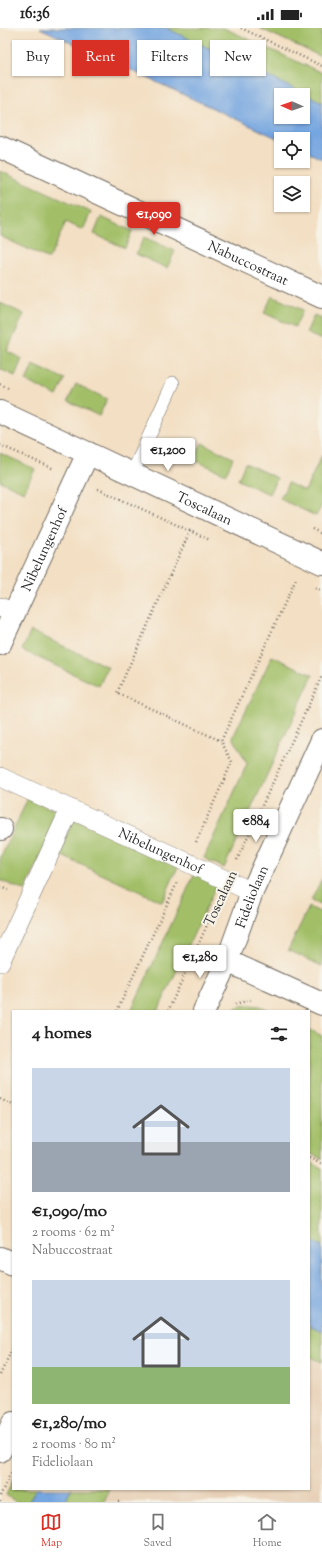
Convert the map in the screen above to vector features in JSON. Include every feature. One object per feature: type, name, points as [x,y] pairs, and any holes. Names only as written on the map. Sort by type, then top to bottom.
[{"type":"street","name":"Nabuccostraat","points":[[0,147],[322,297]]},
{"type":"street","name":"Toscalaan","points":[[0,412],[132,474],[320,556]]},
{"type":"street","name":"Nibelungenhof","points":[[0,644],[7,610],[88,454]]},
{"type":"street","name":"Fideliolaan","points":[[204,1010],[227,961],[252,892],[322,740]]},
{"type":"street","name":"Nibelungenhof","points":[[0,777],[252,892]]},
{"type":"street","points":[[0,962],[70,809]]},
{"type":"street","points":[[227,961],[322,1004]]},
{"type":"street","points":[[0,1258],[12,1264]]},
{"type":"street","points":[[0,1451],[12,1425]]},
{"type":"lane","points":[[132,474],[173,383]]},
{"type":"path","points":[[241,28],[322,66]]},
{"type":"path","name":"Toscalaan","points":[[0,445],[211,540]]},
{"type":"path","points":[[117,1010],[232,762],[222,741],[116,693],[190,531]]},
{"type":"path","points":[[222,741],[296,579],[302,582]]},
{"type":"path","points":[[309,585],[322,591]]},
{"type":"path","name":"Toscalaan","points":[[168,1010],[322,676]]},
{"type":"path","points":[[230,1006],[245,1001],[257,1001]]},
{"type":"path","points":[[0,1099],[12,1105]]},
{"type":"path","points":[[310,1158],[322,1164]]},
{"type":"path","points":[[0,1375],[12,1349]]},
{"type":"path","points":[[0,1496],[12,1470]]},
{"type":"shaded area","points":[[310,1329],[322,1335],[322,1502],[70,1502],[76,1490],[310,1490]]},
{"type":"green space","points":[[166,28],[224,28],[250,40],[210,40],[210,49],[202,45],[202,40],[191,40]]},
{"type":"green space","points":[[259,28],[322,28],[322,57]]},
{"type":"green space","points":[[266,47],[322,73],[322,102],[310,96],[310,88],[292,88],[266,75]]},
{"type":"green space","points":[[0,171],[91,212],[83,230],[66,222],[49,259],[0,236]]},
{"type":"green space","points":[[101,217],[132,231],[125,248],[94,234]]},
{"type":"green space","points":[[144,237],[175,251],[167,268],[136,254]]},
{"type":"green space","points":[[272,296],[303,310],[295,327],[264,313]]},
{"type":"green space","points":[[0,303],[24,314],[7,351],[22,359],[15,376],[0,369]]},
{"type":"green space","points":[[314,315],[322,319],[322,340],[306,333]]},
{"type":"green space","points":[[33,365],[65,379],[57,396],[26,381]]},
{"type":"green space","points":[[76,384],[107,399],[99,416],[68,401]]},
{"type":"green space","points":[[202,443],[233,458],[226,474],[194,460]]},
{"type":"green space","points":[[0,453],[35,469],[24,492],[0,481]]},
{"type":"green space","points":[[322,455],[322,505],[316,516],[280,499],[288,483],[305,491]]},
{"type":"green space","points":[[245,463],[277,478],[269,494],[238,480]]},
{"type":"green space","points":[[31,631],[108,667],[99,686],[22,650]]},
{"type":"green space","points":[[272,656],[313,675],[224,868],[204,858],[247,764],[233,737]]},
{"type":"green space","points":[[28,798],[61,813],[25,891],[0,880],[0,859]]},
{"type":"green space","points":[[74,819],[178,867],[162,902],[58,854]]},
{"type":"green space","points":[[195,873],[217,884],[158,1010],[131,1010]]},
{"type":"green space","points":[[322,878],[322,906],[311,901]]},
{"type":"green space","points":[[309,907],[322,913],[322,966],[288,950]]},
{"type":"green space","points":[[240,1006],[260,1006],[269,1010],[233,1010]]},
{"type":"green space","points":[[310,1030],[322,1036],[322,1159],[310,1153]]},
{"type":"green space","points":[[310,1162],[322,1168],[322,1246],[310,1240]]},
{"type":"green space","points":[[310,1325],[322,1331],[322,1362],[310,1356]]},
{"type":"green space","points":[[12,1482],[12,1490],[35,1490],[29,1502],[16,1502],[6,1495]]},
{"type":"green space","points":[[71,1490],[109,1490],[104,1502],[65,1502]]},
{"type":"water","points":[[40,28],[166,28],[191,40],[137,40],[137,73],[129,69],[129,40],[72,40],[72,43]]},
{"type":"water","points":[[202,45],[210,49],[210,76],[266,75],[292,88],[274,88],[274,124],[310,124],[310,96],[322,102],[322,159],[310,153],[310,132],[274,132],[274,137],[143,76],[202,76]]},
{"type":"water","points":[[310,1240],[322,1246],[322,1331],[310,1325]]},
{"type":"water","points":[[35,1490],[71,1490],[65,1502],[29,1502]]}]
